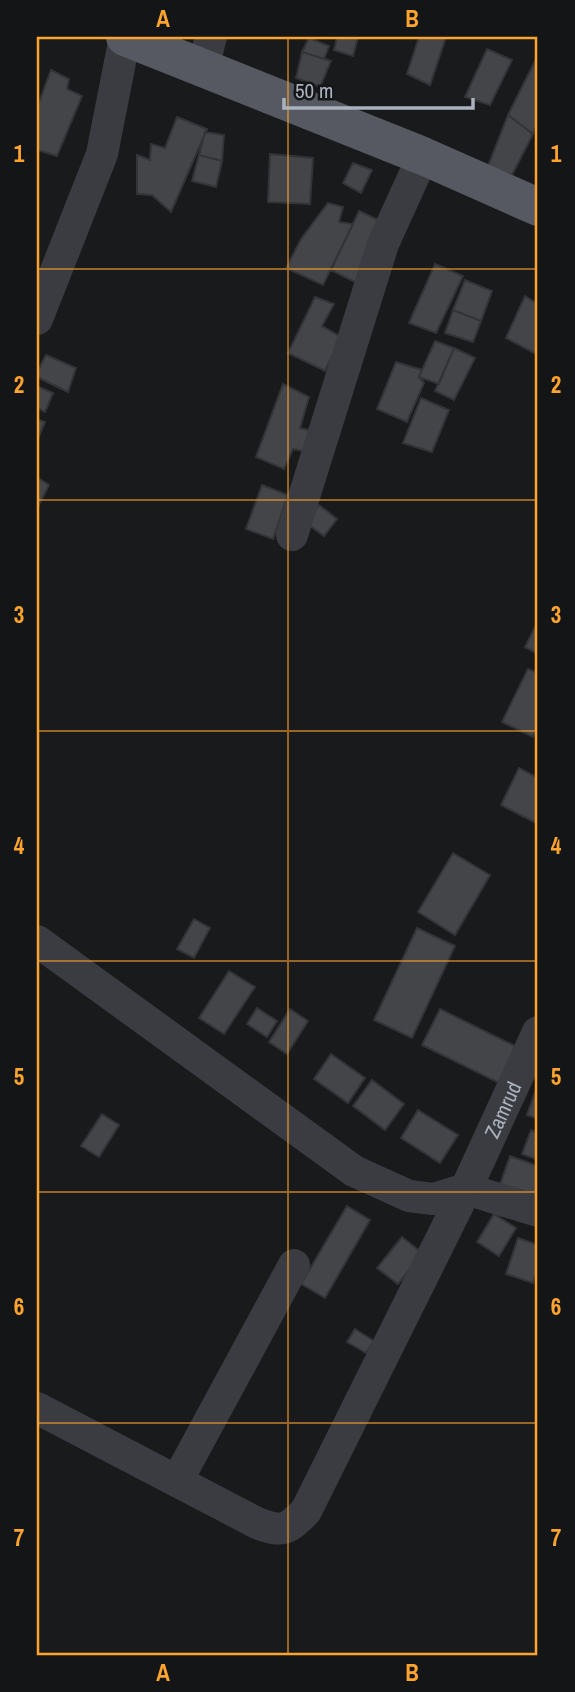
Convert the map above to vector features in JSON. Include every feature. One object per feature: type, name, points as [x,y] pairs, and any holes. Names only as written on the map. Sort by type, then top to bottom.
[{"type":"main road","points":[[125,37],[207,52],[422,156],[538,206]]},
{"type":"street","points":[[37,319],[102,153],[125,37]]},
{"type":"street","points":[[292,534],[383,244],[422,156]]},
{"type":"street","points":[[37,941],[354,1171],[409,1196],[433,1199],[466,1189],[538,1211]]},
{"type":"street","name":"Zamrud","points":[[177,1482],[257,1524],[275,1530],[291,1526],[306,1511],[466,1189],[538,1032]]},
{"type":"street","points":[[37,1408],[177,1482],[294,1265]]},
{"type":"building","points":[[337,37],[358,37],[353,56],[334,50]]},
{"type":"building","points":[[419,37],[446,37],[430,85],[407,74]]},
{"type":"building","points":[[309,38],[329,46],[324,59],[302,52]]},
{"type":"building","points":[[487,49],[512,60],[490,105],[465,97]]},
{"type":"building","points":[[302,52],[331,61],[320,87],[296,78]]},
{"type":"building","points":[[538,55],[538,123],[533,134],[508,115]]},
{"type":"building","points":[[51,70],[69,79],[67,89],[82,96],[57,156],[37,150],[37,108]]},
{"type":"building","points":[[508,115],[533,134],[512,175],[488,166]]},
{"type":"building","points":[[177,117],[207,129],[171,212],[152,195],[137,194],[137,155],[150,160],[151,144],[165,148]]},
{"type":"building","points":[[205,132],[224,135],[222,161],[199,155]]},
{"type":"building","points":[[270,154],[313,158],[310,204],[268,202]]},
{"type":"building","points":[[199,155],[222,161],[216,187],[192,181]]},
{"type":"building","points":[[353,163],[372,170],[361,193],[343,183]]},
{"type":"building","points":[[328,203],[343,207],[339,222],[353,224],[323,285],[286,268],[301,239]]},
{"type":"building","points":[[359,211],[385,223],[361,285],[331,270]]},
{"type":"building","points":[[435,264],[463,276],[436,333],[409,323]]},
{"type":"building","points":[[465,280],[492,291],[481,321],[453,310]]},
{"type":"building","points":[[525,296],[538,304],[538,355],[506,338]]},
{"type":"building","points":[[315,297],[334,304],[322,326],[341,337],[325,371],[288,353]]},
{"type":"building","points":[[453,310],[481,321],[473,342],[445,333]]},
{"type":"building","points":[[435,341],[454,348],[439,384],[419,377]]},
{"type":"building","points":[[454,348],[475,358],[454,400],[435,391]]},
{"type":"building","points":[[46,355],[76,368],[68,392],[37,377]]},
{"type":"building","points":[[396,362],[422,370],[419,377],[424,383],[407,422],[377,409]]},
{"type":"building","points":[[283,384],[309,397],[300,428],[313,431],[308,452],[293,449],[284,469],[256,457]]},
{"type":"building","points":[[37,386],[53,393],[45,412],[37,408]]},
{"type":"building","points":[[421,398],[449,410],[432,452],[403,443]]},
{"type":"building","points":[[37,419],[45,422],[37,441]]},
{"type":"building","points":[[37,477],[49,485],[37,509]]},
{"type":"building","points":[[262,485],[288,495],[273,539],[246,529]]},
{"type":"building","points":[[319,505],[337,519],[324,536],[306,523]]},
{"type":"building","points":[[538,621],[538,654],[525,647]]},
{"type":"building","points":[[528,669],[538,673],[538,726],[533,737],[502,722]]},
{"type":"building","points":[[519,768],[538,778],[538,824],[501,805]]},
{"type":"building","points":[[453,853],[490,875],[455,935],[418,912]]},
{"type":"building","points":[[194,919],[210,928],[194,958],[177,949]]},
{"type":"building","points":[[417,928],[455,946],[412,1038],[374,1020]]},
{"type":"building","points":[[229,971],[255,987],[224,1034],[199,1018]]},
{"type":"building","points":[[257,1008],[277,1021],[267,1037],[247,1024]]},
{"type":"building","points":[[290,1009],[308,1021],[287,1054],[269,1042]]},
{"type":"building","points":[[440,1009],[519,1048],[501,1084],[422,1045]]},
{"type":"building","points":[[331,1054],[365,1078],[348,1103],[314,1079]]},
{"type":"building","points":[[372,1080],[404,1104],[385,1130],[353,1106]]},
{"type":"building","points":[[535,1092],[538,1093],[538,1119],[527,1115]]},
{"type":"building","points":[[418,1110],[458,1135],[440,1163],[401,1138]]},
{"type":"building","points":[[102,1114],[119,1125],[99,1157],[81,1146]]},
{"type":"building","points":[[531,1130],[538,1133],[538,1160],[522,1154]]},
{"type":"building","points":[[510,1156],[538,1166],[538,1199],[500,1185]]},
{"type":"building","points":[[347,1206],[370,1220],[325,1298],[301,1284]]},
{"type":"building","points":[[494,1214],[516,1228],[499,1256],[477,1242]]},
{"type":"building","points":[[402,1237],[422,1253],[398,1284],[377,1268]]},
{"type":"building","points":[[518,1238],[538,1245],[538,1268],[533,1283],[506,1274]]},
{"type":"building","points":[[355,1329],[374,1341],[366,1353],[347,1342]]}]
